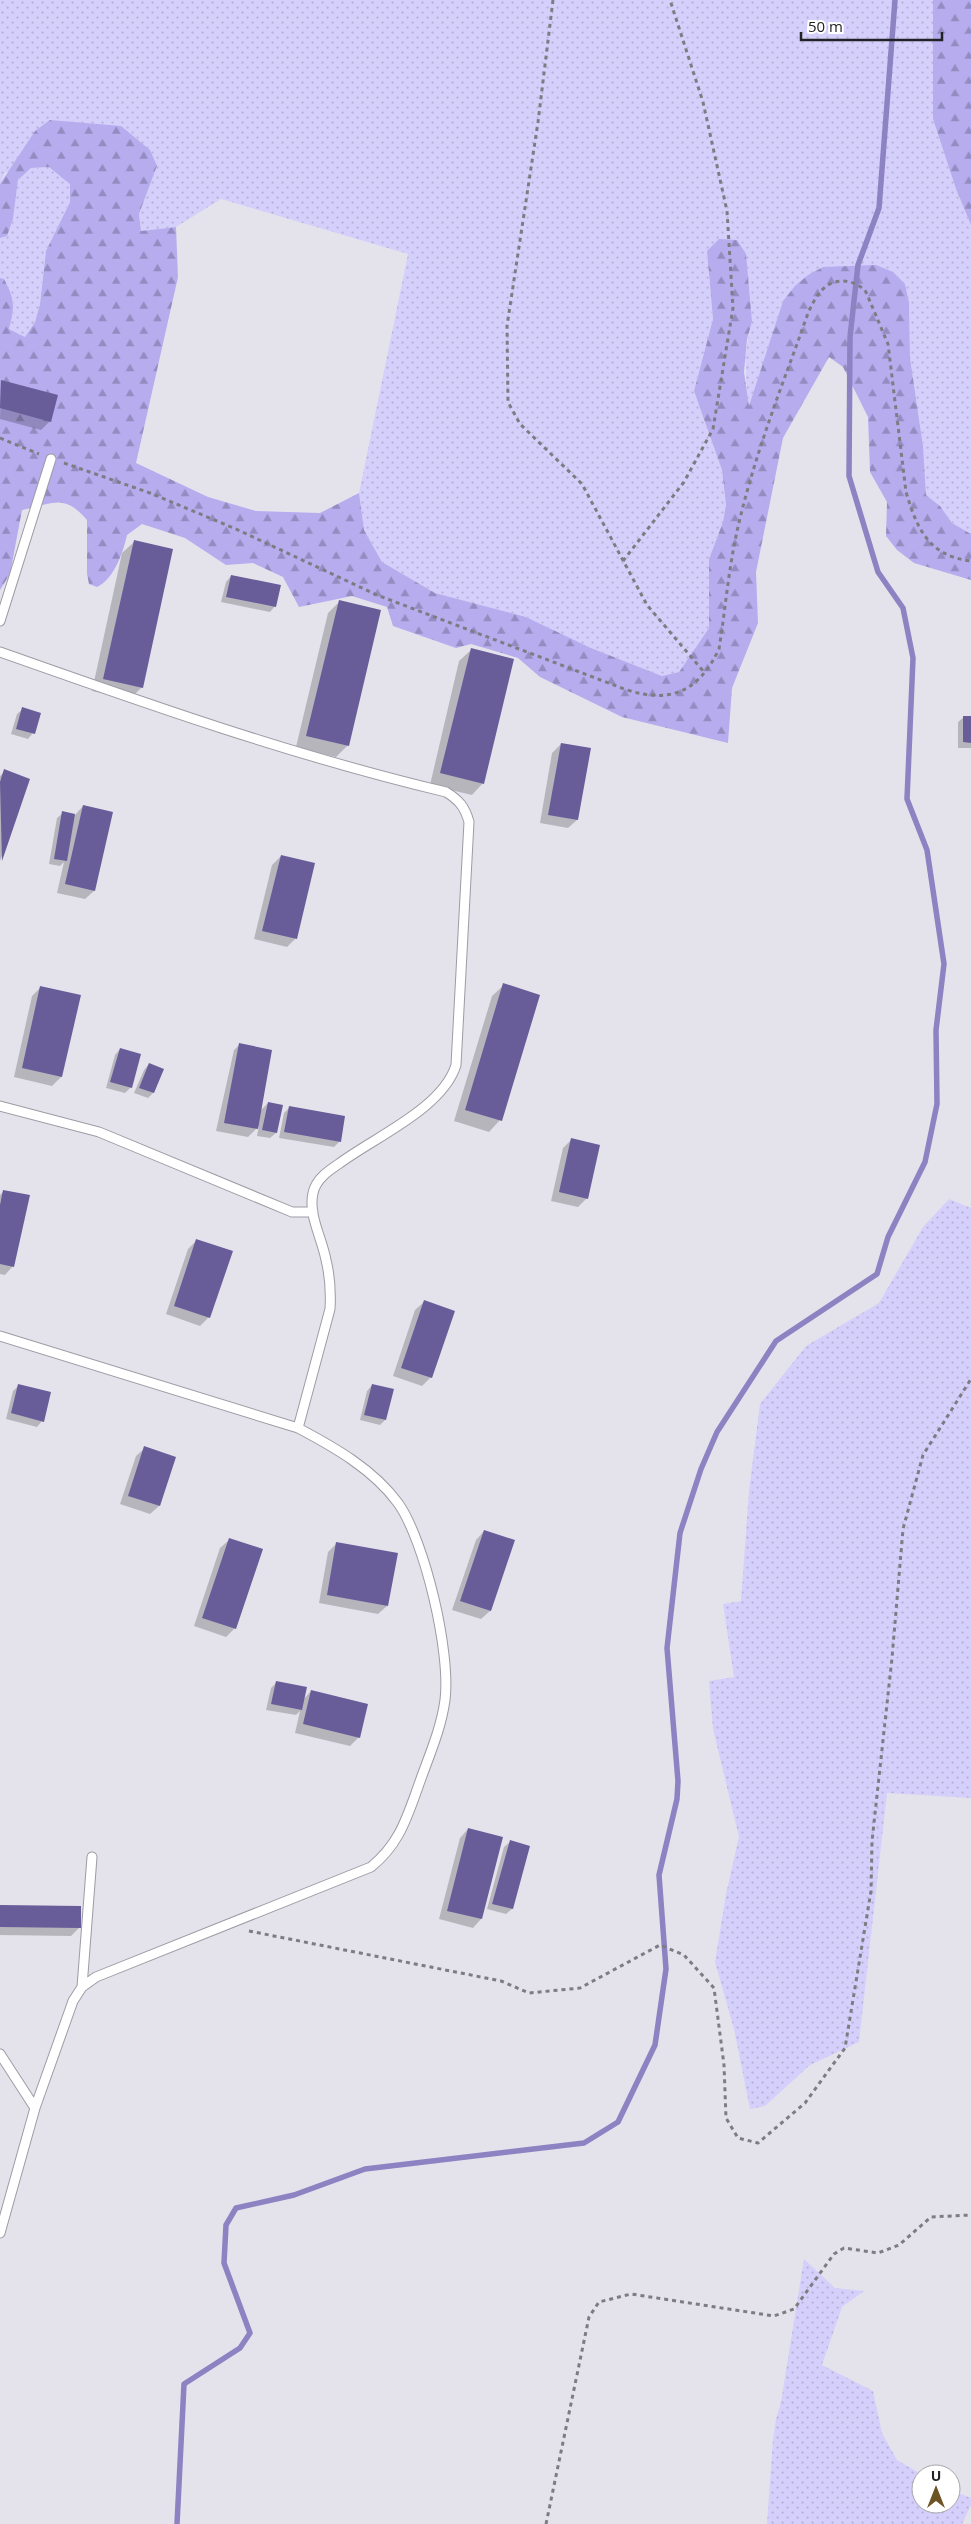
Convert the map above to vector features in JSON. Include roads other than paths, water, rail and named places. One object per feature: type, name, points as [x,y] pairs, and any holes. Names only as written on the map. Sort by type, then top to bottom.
[{"type":"lane","points":[[0,621],[50,459]]},
{"type":"lane","points":[[0,652],[212,727],[359,772],[446,792],[458,800],[466,809],[469,822],[458,997],[457,1051],[452,1078],[432,1102],[323,1175],[317,1182],[313,1193],[313,1212],[326,1259],[331,1292],[330,1309],[298,1428]]},
{"type":"lane","points":[[0,1106],[99,1132],[292,1212],[313,1212]]},
{"type":"lane","points":[[0,1336],[298,1428],[340,1451],[358,1465],[396,1501],[407,1517],[428,1578],[445,1655],[445,1699],[440,1725],[404,1826],[393,1847],[384,1857],[371,1867],[96,1978],[82,1988],[73,2001],[35,2108],[3,2214],[0,2233]]},
{"type":"lane","points":[[82,1988],[92,1858]]},
{"type":"lane","points":[[0,2054],[35,2108]]},
{"type":"waterway","points":[[177,2524],[184,2384],[240,2348],[250,2333],[224,2263],[226,2225],[236,2208],[294,2195],[365,2169],[584,2143],[618,2122],[655,2045],[666,1969],[659,1875],[677,1799],[678,1781],[667,1648],[680,1533],[701,1469],[717,1432],[776,1341],[877,1274],[888,1237],[925,1162],[937,1104],[936,1030],[944,964],[927,850],[907,799],[913,658],[903,608],[878,572],[849,476],[850,337],[858,265],[879,208],[895,0]]}]
